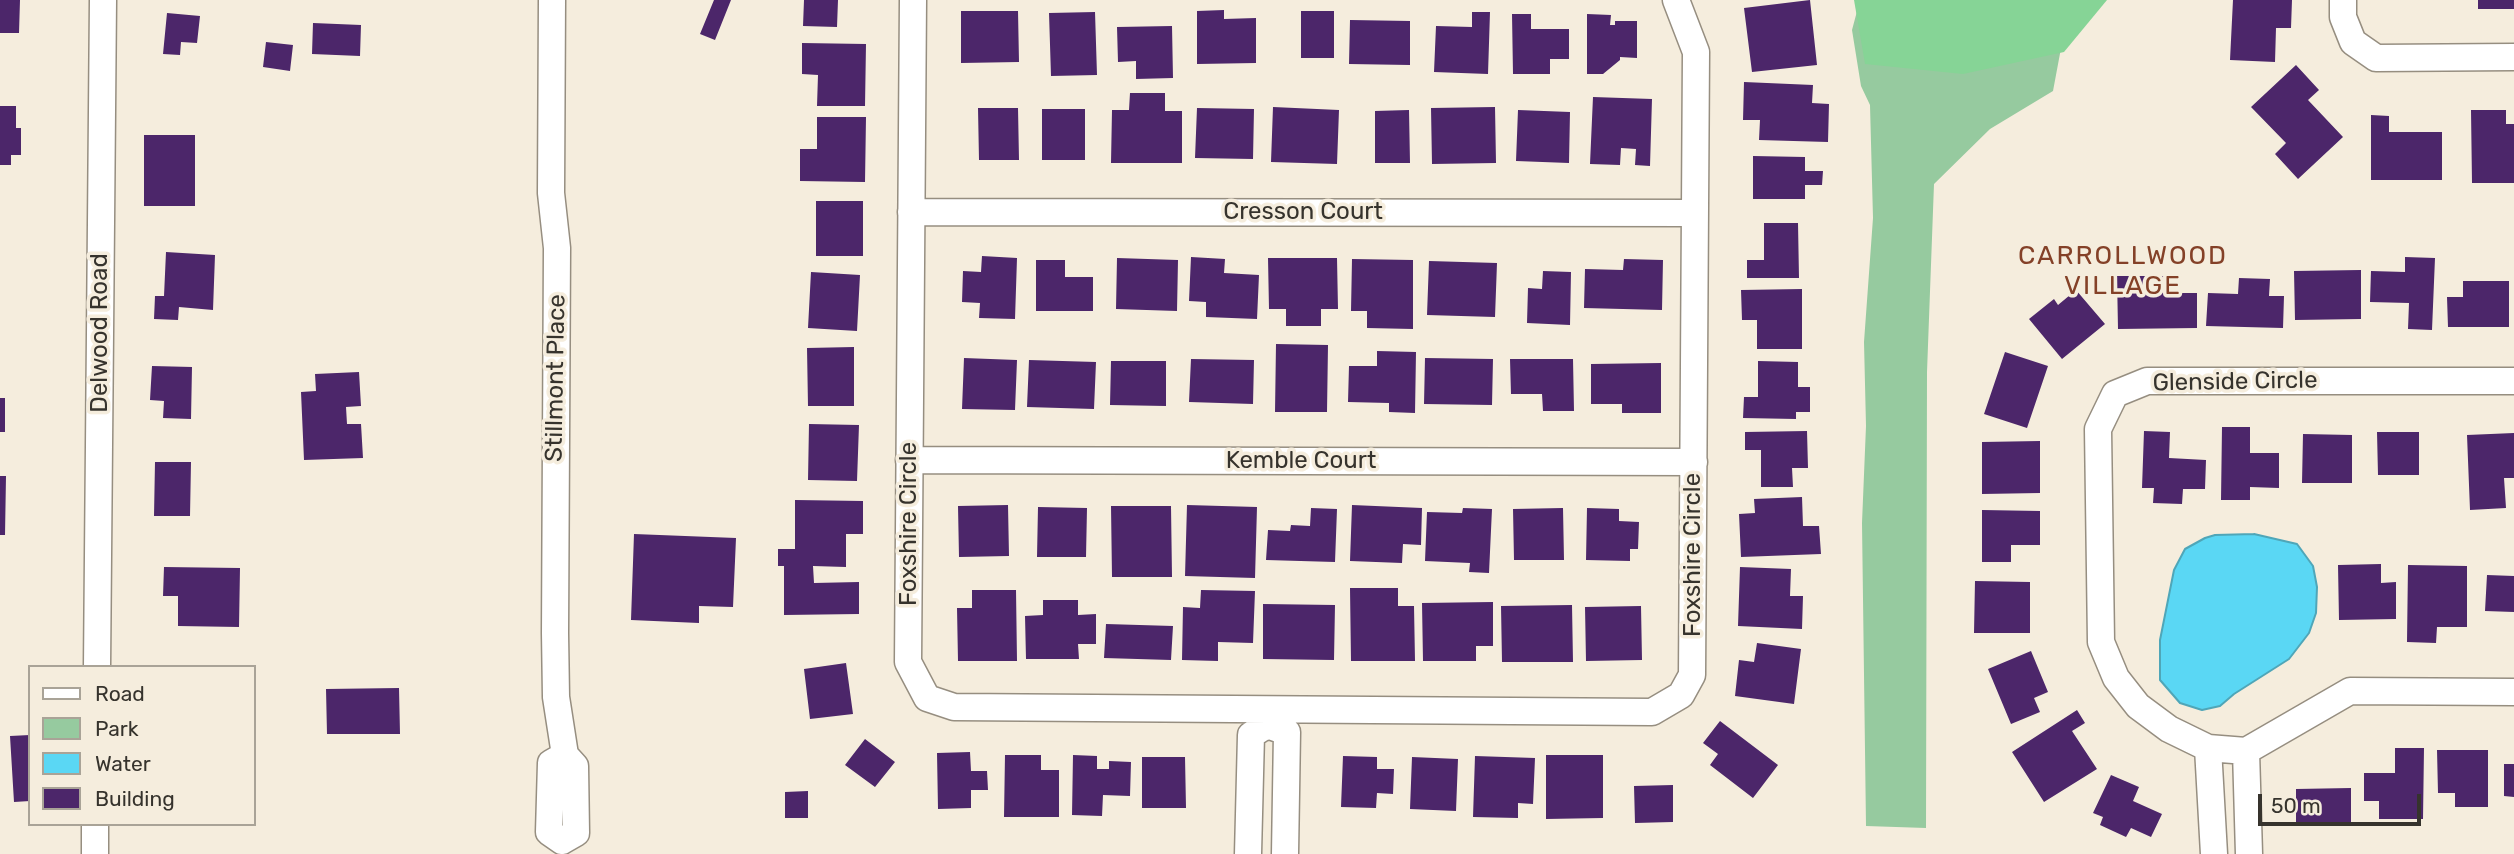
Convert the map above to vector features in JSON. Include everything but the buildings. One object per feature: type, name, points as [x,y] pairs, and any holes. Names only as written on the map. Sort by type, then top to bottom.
[{"type":"street","name":"Delwood Road","points":[[97,665],[103,0]]},
{"type":"street","name":"Stillmont Place","points":[[552,0],[551,193],[557,248],[556,697],[565,755],[551,763],[563,799],[550,832],[562,847]]},
{"type":"street","name":"Foxshire Circle","points":[[913,0],[908,663],[927,698],[954,707],[1270,717],[1653,712],[1681,695],[1692,675],[1696,52],[1676,0]]},
{"type":"street","points":[[2343,0],[2343,17],[2353,42],[2376,58],[2514,57]]},
{"type":"street","name":"Cresson Court","points":[[911,212],[1695,213]]},
{"type":"street","name":"Glenside Circle","points":[[2246,751],[2208,748],[2169,729],[2138,706],[2116,678],[2101,642],[2098,429],[2115,394],[2147,381],[2514,381]]},
{"type":"street","name":"Kemble Court","points":[[909,460],[1693,462]]},
{"type":"street","points":[[2249,854],[2246,751],[2350,691],[2514,692]]},
{"type":"street","points":[[1248,854],[1251,735],[1270,717],[1287,732],[1285,854]]},
{"type":"street","points":[[2208,748],[2214,854]]},
{"type":"street","points":[[95,826],[95,854]]},
{"type":"green space","points":[[1854,0],[2107,0],[2064,52],[1963,74],[1865,64]]},
{"type":"green space","points":[[1860,0],[2070,0],[2053,91],[1990,129],[1934,184],[1927,372],[1926,828],[1866,826],[1862,523],[1866,426],[1864,342],[1873,218],[1870,105],[1861,86],[1852,30]]},
{"type":"water","points":[[2254,534],[2297,544],[2313,566],[2317,587],[2316,613],[2309,633],[2289,659],[2220,706],[2202,710],[2180,703],[2160,680],[2160,640],[2174,570],[2185,549],[2205,538],[2215,535]]},
{"type":"district","name":"CARROLLWOOD VILLAGE","points":[[2123,271]]}]
